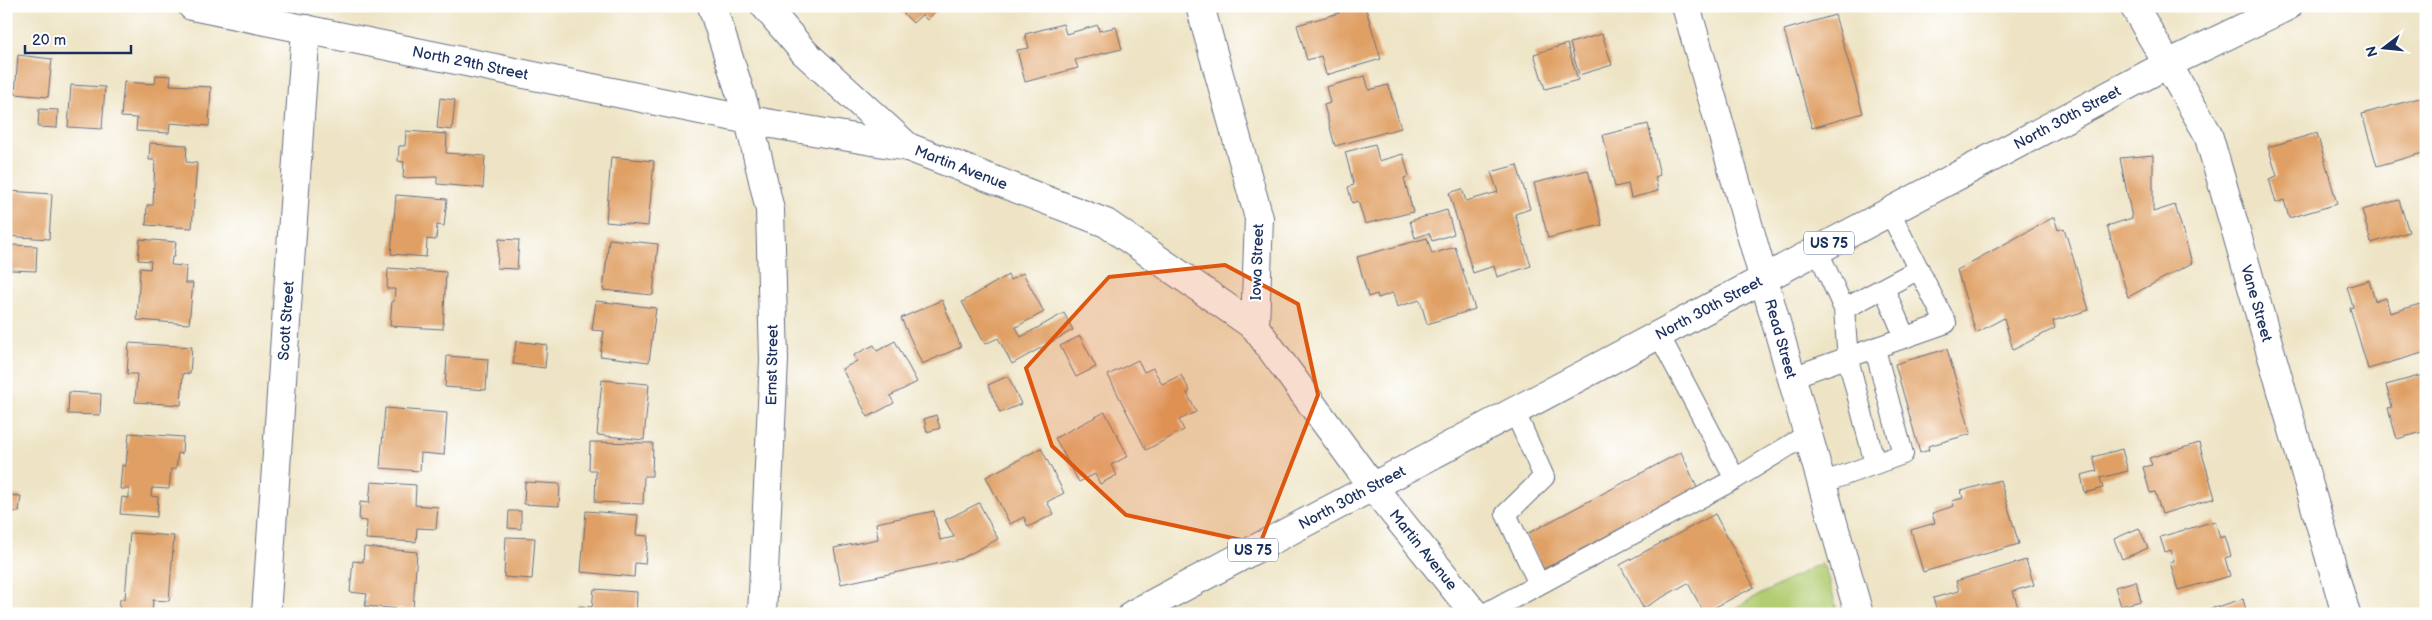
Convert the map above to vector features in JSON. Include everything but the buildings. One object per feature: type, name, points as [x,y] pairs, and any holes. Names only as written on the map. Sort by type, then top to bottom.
[{"type":"main road","name":"North 29th Street","points":[[192,6],[749,120]]},
{"type":"main road","points":[[712,6],[749,120]]},
{"type":"main road","points":[[765,6],[804,52],[908,146]]},
{"type":"main road","name":"Iowa Street","points":[[1200,6],[1259,218],[1255,327]]},
{"type":"main road","name":"Read Street","points":[[1686,6],[1859,614]]},
{"type":"main road","name":"Vane Street","points":[[2134,6],[2208,134],[2346,614]]},
{"type":"main road","name":"North 30th Street","points":[[1133,614],[1658,333],[2168,64],[2288,6]]},
{"type":"main road","name":"Scott Street","points":[[266,614],[306,29]]},
{"type":"main road","name":"Martin Avenue","points":[[749,120],[908,146],[1106,223],[1255,327]]},
{"type":"main road","name":"Ernst Street","points":[[749,120],[771,219],[774,360],[762,614]]},
{"type":"main road","points":[[1255,327],[1372,486]]},
{"type":"main road","name":"Martin Avenue","points":[[1372,486],[1476,614]]},
{"type":"lane","points":[[1792,378],[1946,323],[1889,211]]},
{"type":"lane","points":[[1817,249],[1844,308],[1848,359],[1875,464]]},
{"type":"lane","points":[[1844,308],[1919,269]]},
{"type":"lane","points":[[1884,288],[1905,338]]},
{"type":"lane","points":[[1658,333],[1735,479]]},
{"type":"lane","points":[[1822,483],[1903,454],[1875,349]]},
{"type":"lane","points":[[1514,410],[1544,477],[1506,514],[1539,584]]},
{"type":"lane","points":[[1484,614],[1735,479],[1808,434]]},
{"type":"highlighted area","points":[[1225,265],[1298,304],[1318,395],[1260,544],[1126,515],[1052,446],[1026,368],[1109,277]]},
{"type":"green space","points":[[1821,563],[1826,571],[1838,614],[1723,614]]}]
